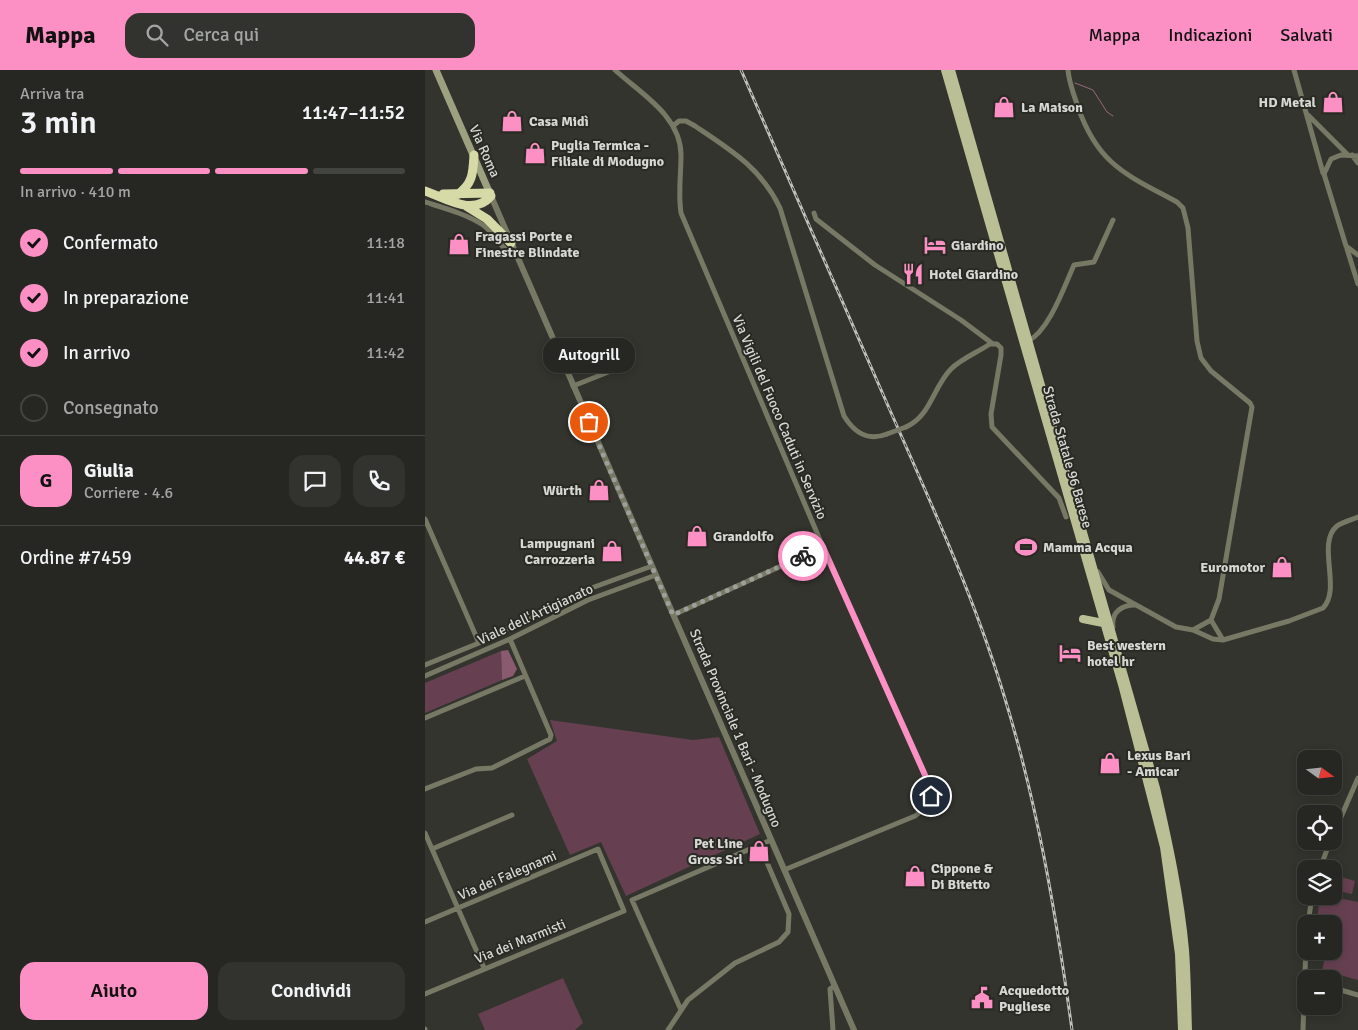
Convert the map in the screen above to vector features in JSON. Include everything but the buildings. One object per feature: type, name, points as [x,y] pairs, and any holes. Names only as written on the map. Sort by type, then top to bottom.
[{"type":"highway","points":[[457,195],[468,186],[473,176],[474,155]]},
{"type":"highway","points":[[425,190],[457,195],[491,195]]},
{"type":"highway","points":[[425,190],[466,206],[487,219],[511,243]]},
{"type":"highway","points":[[466,206],[482,204],[491,195]]},
{"type":"main road","name":"Via Roma","points":[[436,70],[491,195]]},
{"type":"main road","name":"Strada Statale 96 Barese","points":[[945,70],[1066,497],[1069,516],[1099,606],[1164,847],[1179,954],[1180,1030]]},
{"type":"main road","name":"Strada Statale 96 Barese","points":[[951,70],[1121,660],[1169,844],[1185,950],[1188,1030]]},
{"type":"main road","points":[[1066,497],[1064,508],[1069,516]]},
{"type":"main road","points":[[1099,606],[1083,619],[1103,623]]},
{"type":"street","name":"Via Vigili del Fuoco Caduti in Servizio","points":[[615,70],[660,110],[679,137],[681,154],[678,198],[681,213],[823,547],[929,784],[931,796],[926,808],[915,816],[784,870]]},
{"type":"street","points":[[1068,70],[1082,120],[1098,151],[1110,163],[1177,202],[1183,208],[1189,228],[1197,341],[1201,358],[1211,370],[1250,403],[1252,407],[1219,599],[1211,620],[1193,630]]},
{"type":"street","points":[[1294,70],[1358,284]]},
{"type":"street","points":[[1306,113],[1358,164]]},
{"type":"street","points":[[673,126],[679,121],[686,121],[695,126],[751,166],[765,180],[780,208],[844,416],[852,428],[862,435],[873,437],[887,434],[906,426],[923,414],[950,370],[993,344]]},
{"type":"street","points":[[1324,174],[1331,159],[1341,155],[1358,156]]},
{"type":"street","name":"Via Roma","points":[[491,195],[511,243]]},
{"type":"street","points":[[425,202],[481,224],[490,231],[506,251],[517,255]]},
{"type":"street","points":[[814,213],[816,218],[875,265],[961,320],[993,344],[999,346],[1001,350],[991,414],[992,427],[1059,498],[1064,508]]},
{"type":"street","points":[[1028,341],[1036,337],[1050,316],[1074,265],[1094,262],[1113,220]]},
{"type":"street","name":"Strada Provinciale 1 Bari - Modugno","points":[[511,243],[854,1030]]},
{"type":"street","points":[[1346,246],[1358,255]]},
{"type":"street","points":[[573,386],[626,365]]},
{"type":"street","points":[[1081,525],[1102,582],[1109,590],[1176,627],[1193,630],[1213,639],[1223,640],[1289,621],[1326,605],[1330,584],[1329,540],[1334,528],[1358,517]]},
{"type":"street","points":[[425,519],[479,643]]},
{"type":"street","points":[[673,615],[823,547]]},
{"type":"street","name":"Viale dell'Artigianato","points":[[425,665],[479,643],[586,590],[652,566]]},
{"type":"street","name":"Viale dell'Artigianato","points":[[425,676],[510,639],[588,600],[656,575]]},
{"type":"street","points":[[1121,660],[1113,618],[1122,608],[1136,605]]},
{"type":"street","points":[[1211,620],[1223,640]]},
{"type":"street","points":[[425,789],[475,769],[492,768],[550,739],[551,735],[510,639]]},
{"type":"street","points":[[425,718],[525,676]]},
{"type":"street","points":[[1342,815],[1358,778]]},
{"type":"street","points":[[432,849],[512,815]]},
{"type":"street","points":[[425,833],[484,968]]},
{"type":"street","points":[[681,1010],[632,900],[771,840]]},
{"type":"street","points":[[668,1030],[688,1000],[735,963],[779,942],[788,932],[789,914],[760,846]]},
{"type":"street","name":"Via dei Falegnami","points":[[425,922],[598,849],[624,911]]},
{"type":"street","name":"Via dei Marmisti","points":[[425,994],[624,911]]},
{"type":"street","points":[[833,1030],[830,989],[835,986]]},
{"type":"street","points":[[1342,990],[1358,995]]},
{"type":"street","points":[[1303,1030],[1304,1015]]},
{"type":"shaded area","points":[[508,650],[517,669],[513,676],[502,680],[501,651]]},
{"type":"shaded area","points":[[501,651],[502,680],[425,713],[425,683]]},
{"type":"shaded area","points":[[550,720],[693,740],[719,737],[760,834],[626,896],[601,842],[570,855],[527,759],[557,741]]},
{"type":"shaded area","points":[[1342,877],[1355,881],[1352,894],[1342,892]]},
{"type":"shaded area","points":[[1342,899],[1358,902],[1358,980],[1342,976],[1342,970],[1322,970],[1325,960],[1342,960],[1342,915],[1318,915],[1319,905],[1342,905]]},
{"type":"shaded area","points":[[563,978],[583,1023],[575,1030],[485,1030],[478,1014]]},
{"type":"waterway","points":[[1075,83],[1093,90],[1107,112],[1113,116]]},
{"type":"railway","points":[[741,70],[935,512],[964,582],[990,653],[1014,731],[1035,815],[1052,900],[1072,1030]]},
{"type":"way so far","points":[[589,422],[673,615],[803,556]]},
{"type":"place","name":"HD Metal","points":[[1333,102]]},
{"type":"place","name":"La Maison","points":[[1004,107]]},
{"type":"place","name":"Casa Midì","points":[[512,121]]},
{"type":"place","name":"Puglia Termica - Filiale di Modugno","points":[[535,153]]},
{"type":"place","name":"Fragassi Porte e Finestre Blindate","points":[[459,244]]},
{"type":"place","name":"Giardino","points":[[935,245]]},
{"type":"place","name":"Hotel Giardino","points":[[913,274]]},
{"type":"place","name":"Autogrill","points":[[589,422]]},
{"type":"place","name":"Würth","points":[[599,490]]},
{"type":"place","name":"Grandolfo","points":[[697,536]]},
{"type":"place","name":"Mamma Acqua","points":[[1026,547]]},
{"type":"place","name":"Lampugnani Carrozzeria","points":[[612,551]]},
{"type":"place","name":"Euromotor","points":[[1282,567]]},
{"type":"place","name":"Best western hotel hr","points":[[1070,653]]},
{"type":"place","name":"Lexus Bari - Amicar","points":[[1110,763]]},
{"type":"place","name":"Pet Line Gross Srl","points":[[759,851]]},
{"type":"place","name":"Cippone & Di Bitetto","points":[[915,876]]},
{"type":"place","name":"Acquedotto Pugliese","points":[[982,998]]},
{"type":"route","points":[[803,556],[823,547],[929,784],[931,796]]}]
